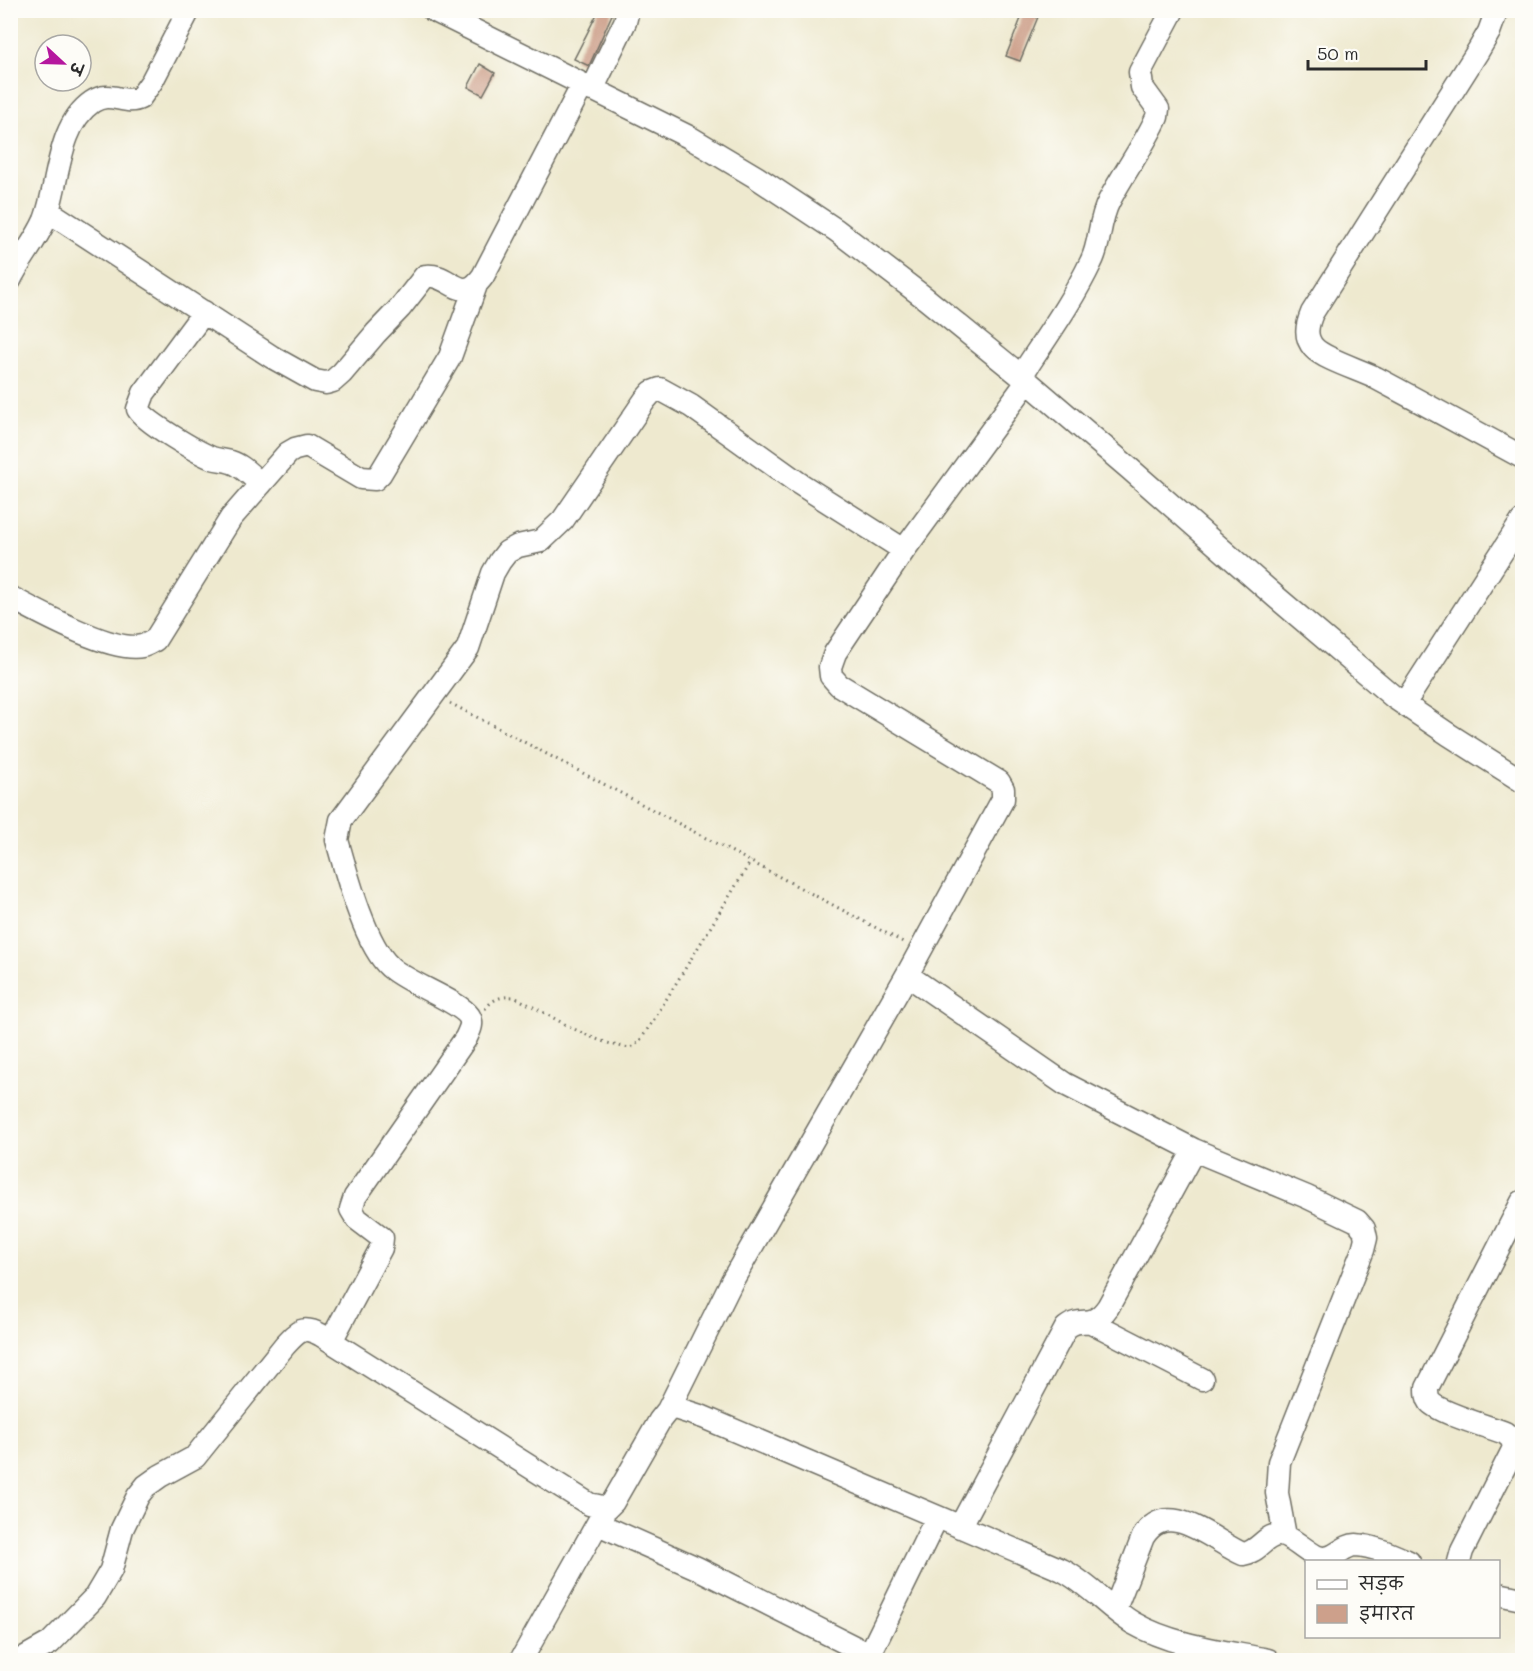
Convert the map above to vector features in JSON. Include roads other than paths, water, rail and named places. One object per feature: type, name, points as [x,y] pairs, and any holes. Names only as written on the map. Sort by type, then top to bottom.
[{"type":"street","points":[[10,280],[48,211],[63,149],[77,117],[91,102],[108,95],[129,100],[140,98],[152,81],[189,10]]},
{"type":"street","points":[[434,10],[689,137],[775,189],[869,254],[1024,379],[1276,597],[1404,704],[1522,781]]},
{"type":"street","points":[[48,211],[284,364],[315,381],[326,383],[333,381],[400,308],[425,276],[433,275],[463,289],[470,289],[476,285],[625,22],[628,10]]},
{"type":"street","points":[[521,1660],[602,1516],[619,1493],[660,1420],[668,1410],[732,1281],[907,975],[1003,799],[1004,789],[999,782],[857,697],[831,676],[830,667],[835,653],[904,550],[1024,379],[1092,261],[1106,208],[1157,117],[1158,109],[1142,87],[1140,72],[1173,10]]},
{"type":"street","points":[[1497,10],[1489,32],[1478,51],[1312,313],[1307,338],[1314,349],[1328,357],[1374,378],[1522,457]]},
{"type":"street","points":[[10,597],[83,633],[131,646],[141,646],[155,640],[231,518],[288,453],[302,446],[313,448],[361,478],[375,479],[380,474],[453,351],[476,285]]},
{"type":"street","points":[[204,312],[144,393],[138,410],[150,422],[210,457],[231,462],[261,484]]},
{"type":"street","points":[[331,1341],[381,1248],[382,1238],[357,1219],[351,1209],[355,1197],[466,1038],[471,1025],[469,1016],[459,1008],[401,976],[381,957],[358,909],[337,840],[341,820],[468,648],[493,573],[500,561],[507,552],[518,546],[541,541],[552,533],[645,400],[652,392],[660,389],[691,406],[797,482],[904,550]]},
{"type":"street","points":[[1404,704],[1522,521]]},
{"type":"street","points":[[907,975],[1065,1084],[1194,1150],[1307,1197],[1357,1221],[1364,1229],[1366,1238],[1363,1250],[1279,1462],[1277,1493],[1285,1536]]},
{"type":"street","points":[[960,1527],[1066,1328],[1073,1322],[1091,1322],[1100,1318],[1108,1307],[1194,1150]]},
{"type":"street","points":[[1460,1560],[1514,1448],[1512,1439],[1505,1433],[1442,1409],[1431,1402],[1427,1396],[1427,1388],[1522,1202]]},
{"type":"street","points":[[1091,1322],[1202,1378]]},
{"type":"street","points":[[20,1660],[50,1643],[95,1597],[111,1570],[116,1544],[130,1511],[146,1486],[195,1457],[295,1334],[304,1329],[311,1330],[331,1341],[589,1504],[602,1516],[868,1658],[937,1517]]},
{"type":"street","points":[[668,1410],[675,1408],[703,1417],[1062,1570],[1084,1583],[1131,1621],[1162,1636],[1268,1660]]},
{"type":"street","points":[[1115,1609],[1143,1538],[1149,1527],[1156,1522],[1189,1524],[1243,1554],[1251,1553],[1270,1538],[1278,1535],[1285,1536],[1319,1557],[1327,1558],[1354,1545],[1372,1548],[1404,1560]]},
{"type":"street","points":[[1500,1594],[1522,1599]]}]
